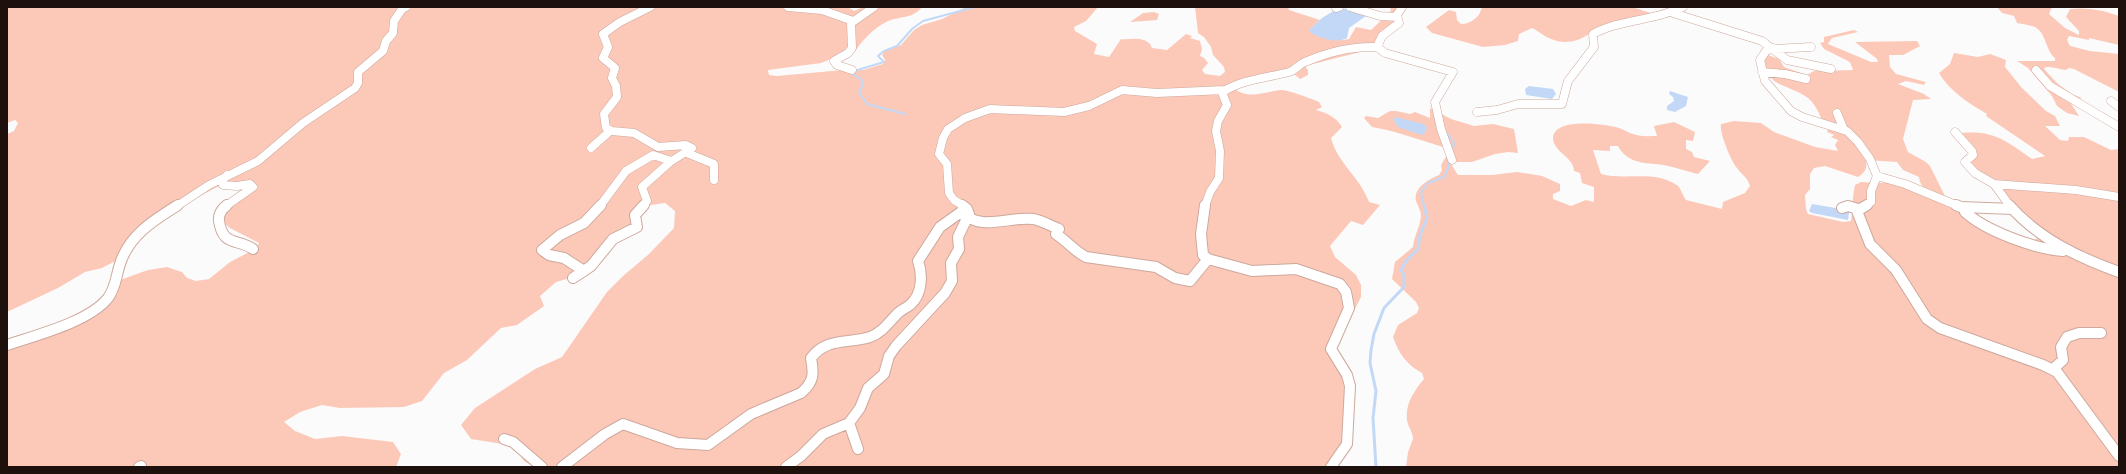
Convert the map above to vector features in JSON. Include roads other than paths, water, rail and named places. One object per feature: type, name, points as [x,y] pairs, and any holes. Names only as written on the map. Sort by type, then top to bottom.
[{"type":"street","points":[[573,278],[584,271],[598,258],[613,239],[637,227],[635,215],[647,201],[642,187],[671,161],[692,148],[690,145],[658,147],[634,133],[610,131],[606,128],[604,114],[617,97],[616,86],[612,78],[616,70],[603,58],[608,48],[603,34],[620,22],[650,7]]},
{"type":"street","points":[[788,7],[822,10],[853,21]]},
{"type":"street","points":[[852,70],[837,65],[834,61],[851,49],[853,42],[850,26],[853,21],[874,7]]},
{"type":"street","points":[[1350,7],[1380,16],[1397,17]]},
{"type":"street","points":[[1376,47],[1382,36],[1399,23],[1397,17],[1402,7]]},
{"type":"street","points":[[1477,112],[1497,110],[1518,104],[1562,104],[1568,81],[1595,46],[1592,37],[1595,32],[1614,24],[1673,12],[1683,7]]},
{"type":"street","points":[[7,345],[74,322],[100,305],[108,298],[116,284],[120,264],[127,246],[147,225],[174,206],[228,175],[258,161],[303,123],[355,88],[358,83],[358,72],[384,48],[386,41],[392,34],[394,21],[403,8]]},
{"type":"street","points":[[1673,12],[1756,38],[1774,48],[1787,60],[1831,69]]},
{"type":"street","points":[[786,467],[801,456],[823,434],[849,423],[860,408],[866,391],[884,374],[890,356],[896,346],[928,314],[949,287],[952,277],[951,263],[959,249],[958,237],[968,218],[968,210],[966,206],[954,200],[951,196],[946,179],[947,164],[940,154],[943,136],[947,131],[980,111],[990,109],[1047,112],[1071,111],[1089,106],[1122,90],[1157,93],[1225,90],[1264,77],[1293,71],[1301,63],[1332,51],[1358,46],[1376,47],[1385,53],[1453,72],[1435,102],[1441,129],[1452,160]]},
{"type":"street","points":[[1811,47],[1774,48],[1761,56],[1762,72],[1768,85],[1793,113],[1844,130],[1858,142],[1870,159],[1876,176],[1871,191],[1871,202],[1858,209],[1848,206],[1842,208]]},
{"type":"street","points":[[2036,70],[2050,86],[2119,127]]},
{"type":"street","points":[[1762,72],[1785,74],[1806,80]]},
{"type":"street","points":[[1225,90],[1223,95],[1227,105],[1218,121],[1216,131],[1220,151],[1219,178],[1205,200],[1200,234],[1202,252],[1208,260],[1252,271],[1296,269],[1335,283],[1345,289],[1350,298],[1350,304],[1331,349],[1332,353],[1349,379],[1348,436],[1345,449],[1331,467]]},
{"type":"street","points":[[2112,101],[2119,107]]},
{"type":"street","points":[[1837,113],[1844,130]]},
{"type":"street","points":[[591,148],[601,141],[610,131]]},
{"type":"street","points":[[1954,132],[1972,151],[1972,155],[1966,159],[1966,164],[1975,173],[1994,184],[2013,209],[2040,233],[2066,251],[2119,272]]},
{"type":"street","points":[[687,152],[714,164],[714,180]]},
{"type":"street","points":[[584,271],[564,258],[549,254],[542,250],[560,235],[581,225],[590,217],[605,201],[630,167],[653,155],[671,161]]},
{"type":"street","points":[[228,175],[222,181],[223,185],[238,186],[250,184],[254,187],[226,205],[219,213],[218,220],[224,237],[228,240],[253,249]]},
{"type":"street","points":[[1876,176],[1905,184],[1965,207],[2013,209]]},
{"type":"street","points":[[1994,184],[2076,190],[2119,198]]},
{"type":"street","points":[[1965,207],[1967,211],[1965,212],[1966,215],[1972,220],[2006,235],[2052,250],[2066,251]]},
{"type":"street","points":[[1858,209],[1858,216],[1874,249],[1896,270],[1930,322],[1940,328],[2054,369],[2067,383],[2119,456]]},
{"type":"street","points":[[562,467],[605,434],[623,424],[650,435],[676,443],[708,445],[751,414],[801,393],[807,388],[814,374],[811,358],[814,354],[832,342],[871,337],[890,324],[898,313],[913,301],[922,272],[918,261],[940,227],[961,212],[968,218],[996,223],[1017,219],[1037,220],[1059,229],[1056,234],[1066,240],[1081,255],[1118,263],[1156,267],[1175,278],[1190,281],[1208,260]]},
{"type":"street","points":[[2054,369],[2064,360],[2065,356],[2061,347],[2067,337],[2079,333],[2101,333]]},
{"type":"street","points":[[849,423],[853,428],[852,438],[858,449]]},
{"type":"street","points":[[504,439],[513,442],[542,467]]},
{"type":"water","points":[[1340,7],[1366,16],[1349,28],[1347,38],[1343,40],[1333,40],[1311,33],[1309,30],[1322,18]]},
{"type":"water","points":[[1529,86],[1553,89],[1556,94],[1552,99],[1526,95],[1525,89]]},
{"type":"water","points":[[1670,91],[1688,97],[1686,106],[1675,112],[1667,110],[1667,106],[1674,101],[1673,97],[1669,94]]},
{"type":"water","points":[[1395,117],[1424,124],[1427,128],[1425,133],[1422,135],[1398,127],[1393,119]]},
{"type":"water","points":[[1812,204],[1847,210],[1849,213],[1848,220],[1812,213],[1809,211]]},
{"type":"waterway","points":[[854,71],[884,62],[878,56],[884,51],[897,46],[912,29],[923,21],[975,7]]},
{"type":"waterway","points":[[851,73],[861,79],[863,84],[859,92],[867,104],[905,114]]},
{"type":"waterway","points":[[1446,132],[1454,143],[1452,152]]},
{"type":"waterway","points":[[1424,206],[1421,192],[1428,183],[1444,177],[1449,166],[1449,158]]},
{"type":"waterway","points":[[1376,467],[1373,418],[1376,391],[1370,363],[1371,350],[1374,334],[1384,308],[1404,287],[1404,275],[1401,270],[1406,261],[1418,249],[1420,235],[1427,218],[1424,205]]}]
